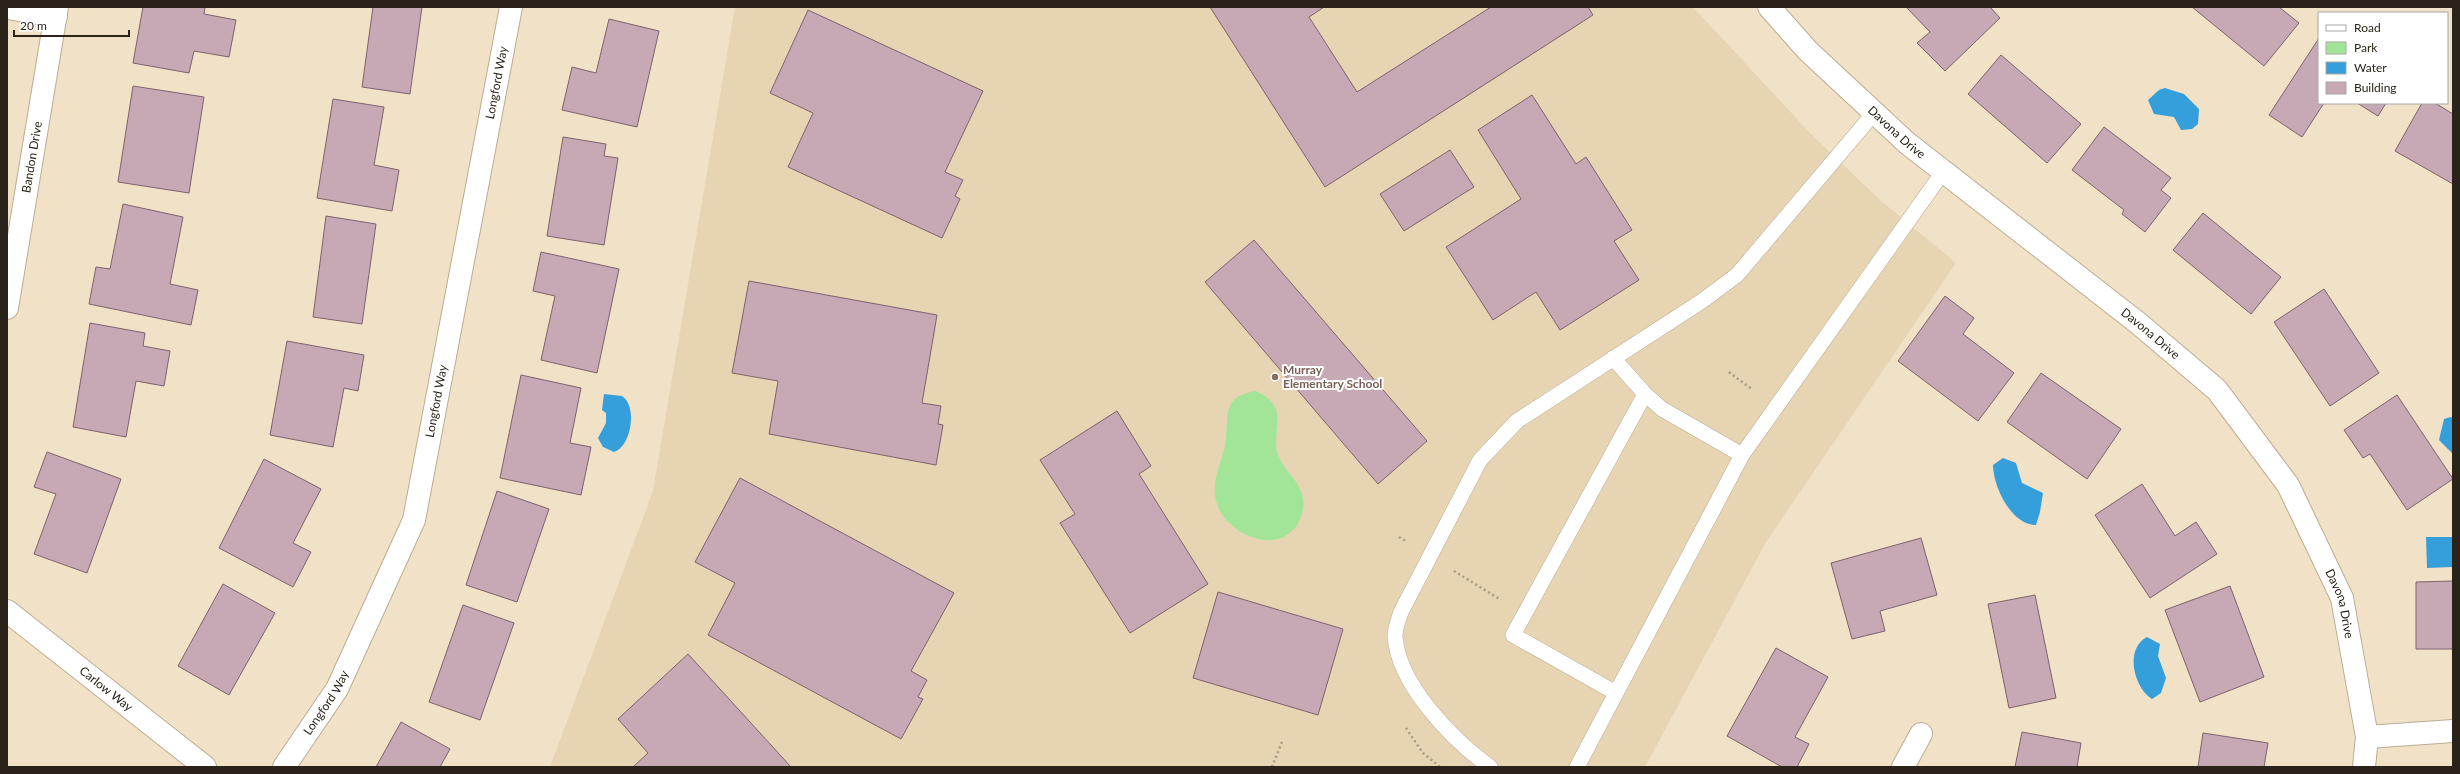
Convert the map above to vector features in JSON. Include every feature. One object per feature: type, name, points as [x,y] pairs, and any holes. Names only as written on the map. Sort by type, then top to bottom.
[{"type":"street","name":"Longford Way","points":[[284,767],[337,689],[414,520],[511,7]]},
{"type":"street","name":"Davona Drive","points":[[1768,7],[1808,51],[1907,144],[2138,323],[2221,396],[2288,485],[2342,598],[2367,737],[2364,767]]},
{"type":"street","points":[[7,8],[56,11]]},
{"type":"street","name":"Bandon Drive","points":[[7,308],[56,11]]},
{"type":"street","name":"Carlow Way","points":[[7,611],[205,767]]},
{"type":"street","points":[[2367,737],[2453,731]]},
{"type":"street","points":[[1902,767],[1921,734]]},
{"type":"lane","points":[[1490,767],[1472,754],[1444,727],[1412,686],[1401,659],[1395,635],[1401,612],[1431,557],[1480,460],[1517,421],[1702,302],[1737,275],[1874,113]]},
{"type":"lane","points":[[1577,767],[1742,455],[1942,172]]},
{"type":"lane","points":[[1613,358],[1645,394],[1662,409],[1742,455]]},
{"type":"lane","points":[[1616,693],[1513,634],[1645,394]]},
{"type":"path","points":[[1399,537],[1524,614]]},
{"type":"path","points":[[1402,722],[1422,752],[1440,767]]},
{"type":"path","points":[[1272,767],[1282,742]]},
{"type":"shaded area","name":"Murray Elementary School","points":[[735,7],[1693,7],[1809,132],[1880,200],[1956,263],[1766,542],[1645,767],[550,767],[653,491]]},
{"type":"green space","points":[[1256,391],[1267,398],[1274,405],[1278,421],[1276,448],[1283,464],[1300,488],[1303,501],[1303,510],[1296,527],[1285,536],[1272,540],[1263,540],[1249,536],[1234,527],[1222,514],[1215,497],[1215,482],[1225,446],[1228,411],[1236,398]]},
{"type":"water","points":[[2165,88],[2184,94],[2199,109],[2198,124],[2192,129],[2181,130],[2174,117],[2154,114],[2148,100],[2159,90]]},
{"type":"water","points":[[604,394],[622,396],[627,401],[630,408],[631,417],[628,435],[625,443],[620,449],[614,452],[603,447],[598,438],[606,423],[606,413],[602,410]]},
{"type":"water","points":[[2451,417],[2453,418],[2453,454],[2439,440],[2444,419]]},
{"type":"water","points":[[2003,458],[2016,463],[2022,483],[2043,493],[2036,525],[2019,519],[2011,512],[2000,493],[1996,483],[1993,465]]},
{"type":"water","points":[[2426,537],[2453,537],[2453,567],[2427,568]]},
{"type":"water","points":[[2147,637],[2160,644],[2158,656],[2166,678],[2161,693],[2152,699],[2140,686],[2136,678],[2134,668],[2136,650],[2140,643]]},
{"type":"building","points":[[143,7],[205,7],[204,14],[236,20],[229,57],[194,51],[189,73],[133,63]]},
{"type":"building","points":[[373,7],[422,7],[410,94],[362,87]]},
{"type":"building","points":[[1210,7],[1324,7],[1309,17],[1357,92],[1491,7],[1588,7],[1593,15],[1325,187]]},
{"type":"building","points":[[1906,7],[1990,7],[2000,18],[1945,71],[1917,43],[1930,32]]},
{"type":"building","points":[[2192,7],[2279,7],[2299,23],[2264,66]]},
{"type":"building","points":[[808,10],[983,91],[945,172],[963,180],[955,196],[960,199],[942,238],[788,167],[813,113],[770,93]]},
{"type":"building","points":[[609,19],[659,31],[637,127],[562,110],[572,67],[596,73]]},
{"type":"building","points":[[2318,40],[2318,104],[2323,104],[2302,137],[2269,115]]},
{"type":"building","points":[[2001,55],[2081,124],[2047,163],[1968,94]]},
{"type":"building","points":[[133,86],[204,97],[189,193],[118,182]]},
{"type":"building","points":[[1532,95],[1576,164],[1586,157],[1632,230],[1614,241],[1639,280],[1560,330],[1536,292],[1493,320],[1446,247],[1521,199],[1478,130]]},
{"type":"building","points":[[333,99],[384,107],[374,165],[399,170],[392,211],[317,198]]},
{"type":"building","points":[[2359,104],[2385,104],[2378,116]]},
{"type":"building","points":[[2421,104],[2437,104],[2453,114],[2453,184],[2395,151]]},
{"type":"building","points":[[2104,127],[2171,178],[2161,190],[2171,198],[2145,232],[2122,214],[2124,210],[2072,170]]},
{"type":"building","points":[[563,137],[606,144],[604,156],[618,158],[604,245],[547,236]]},
{"type":"building","points":[[1450,150],[1474,187],[1404,231],[1380,194]]},
{"type":"building","points":[[123,204],[183,217],[170,284],[198,290],[191,325],[89,304],[96,267],[110,269]]},
{"type":"building","points":[[2203,213],[2281,277],[2251,314],[2173,250]]},
{"type":"building","points":[[326,216],[376,224],[362,324],[313,317]]},
{"type":"building","points":[[1254,240],[1427,441],[1378,484],[1205,282]]},
{"type":"building","points":[[541,252],[619,269],[597,373],[541,360],[555,296],[533,291]]},
{"type":"building","points":[[749,281],[937,315],[922,403],[941,406],[938,424],[943,425],[936,465],[769,434],[778,381],[732,373]]},
{"type":"building","points":[[2324,289],[2379,373],[2330,406],[2274,322]]},
{"type":"building","points":[[1945,296],[1974,318],[1963,334],[2014,373],[1978,421],[1898,361]]},
{"type":"building","points":[[90,323],[145,333],[143,346],[170,351],[164,386],[136,381],[126,437],[73,427]]},
{"type":"building","points":[[287,341],[364,355],[358,391],[344,388],[333,447],[270,435]]},
{"type":"building","points":[[2041,373],[2121,429],[2087,479],[2007,422]]},
{"type":"building","points":[[521,375],[581,388],[570,443],[591,447],[581,495],[500,478]]},
{"type":"building","points":[[2397,395],[2453,479],[2407,510],[2370,454],[2363,458],[2344,430]]},
{"type":"building","points":[[1117,411],[1151,466],[1139,474],[1208,584],[1130,633],[1060,523],[1075,514],[1040,460]]},
{"type":"building","points":[[47,452],[121,479],[87,573],[34,554],[56,494],[34,487]]},
{"type":"building","points":[[264,459],[321,489],[293,543],[311,552],[293,587],[219,548]]},
{"type":"building","points":[[740,478],[954,593],[911,671],[927,680],[918,697],[923,699],[901,739],[708,635],[735,583],[695,562]]},
{"type":"building","points":[[2142,484],[2175,536],[2196,522],[2217,554],[2150,598],[2095,515]]},
{"type":"building","points":[[497,491],[549,509],[517,602],[466,585]]},
{"type":"building","points":[[1921,538],[1937,595],[1880,611],[1885,631],[1852,639],[1831,563]]},
{"type":"building","points":[[2453,581],[2453,649],[2416,649],[2416,582]]},
{"type":"building","points":[[223,584],[275,613],[229,695],[178,666]]},
{"type":"building","points":[[2230,586],[2264,677],[2200,702],[2165,610]]},
{"type":"building","points":[[1218,592],[1343,629],[1318,715],[1193,678]]},
{"type":"building","points":[[2035,595],[2056,698],[2009,708],[1988,604]]},
{"type":"building","points":[[463,605],[514,623],[480,720],[429,702]]},
{"type":"building","points":[[1776,648],[1828,677],[1795,737],[1809,744],[1797,767],[1782,767],[1727,736]]},
{"type":"building","points":[[688,654],[791,767],[633,767],[648,753],[618,719]]},
{"type":"building","points":[[401,722],[450,749],[440,767],[376,767]]},
{"type":"building","points":[[2022,732],[2081,743],[2077,767],[2015,767]]},
{"type":"building","points":[[2203,733],[2268,743],[2264,767],[2198,767]]},
{"type":"place","name":"Murray Elementary School","points":[[1275,377]]}]
